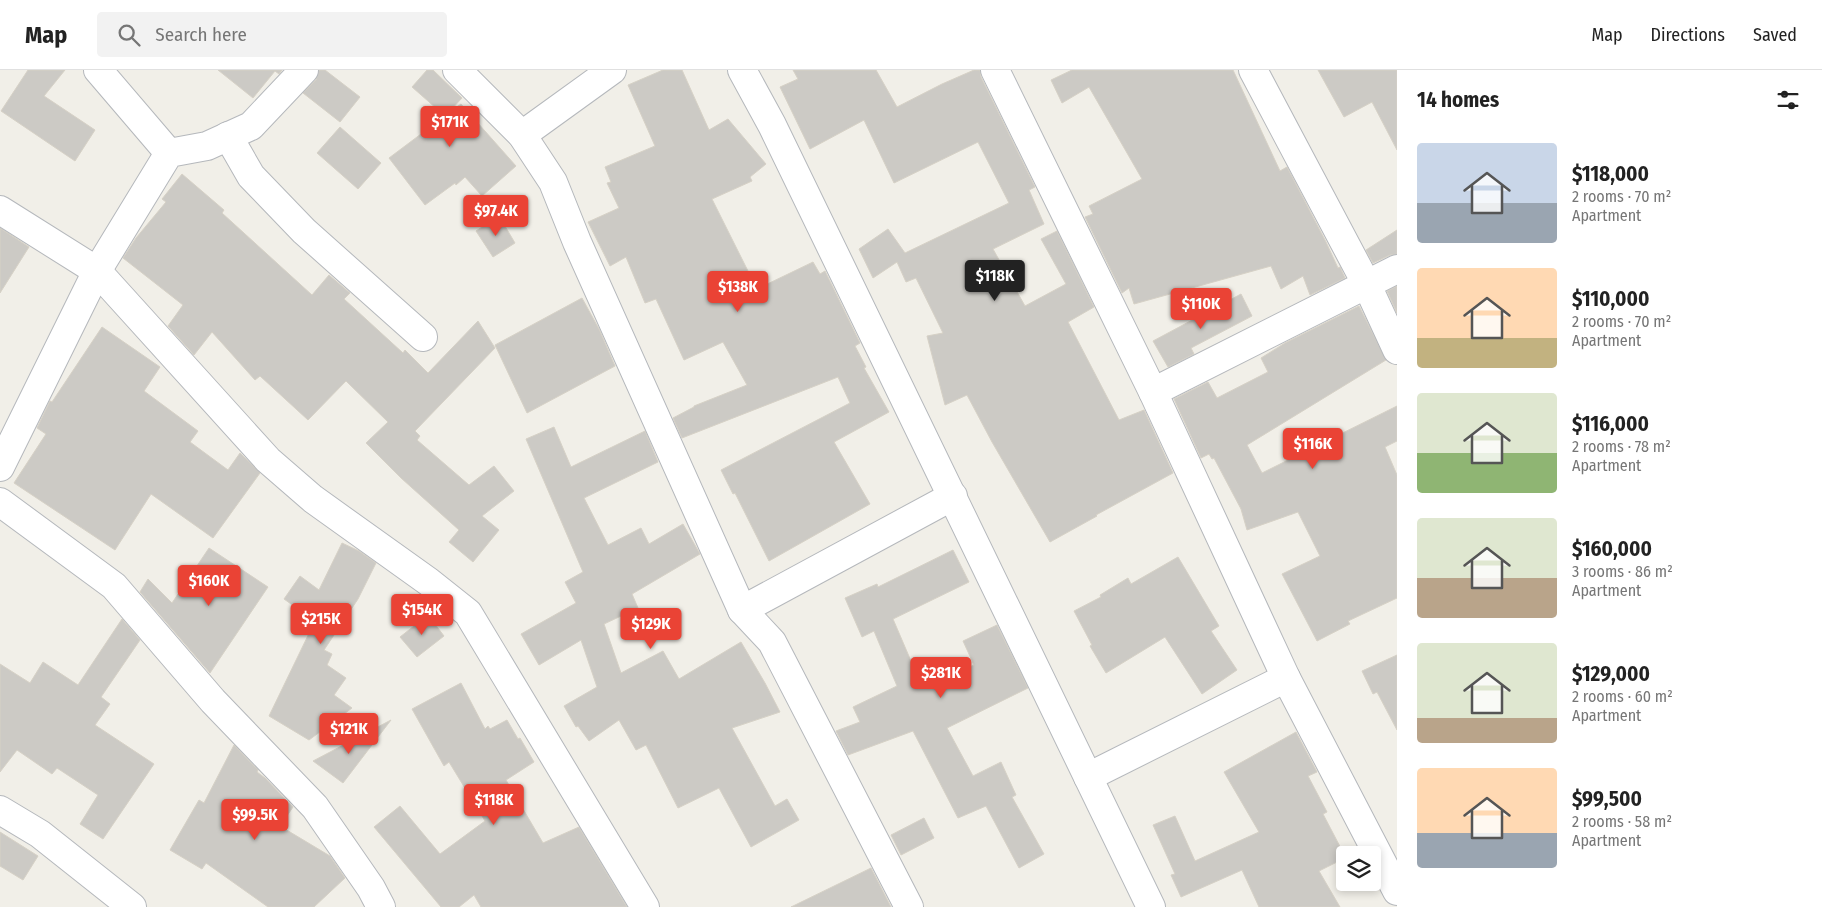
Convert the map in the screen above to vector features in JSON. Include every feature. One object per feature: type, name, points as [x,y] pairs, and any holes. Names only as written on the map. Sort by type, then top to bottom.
[{"type":"street","points":[[98,70],[169,153]]},
{"type":"street","points":[[0,466],[97,272],[169,153],[207,146],[251,126],[304,70]]},
{"type":"street","points":[[457,70],[522,135],[553,182],[742,610],[772,642],[909,907]]},
{"type":"street","points":[[522,135],[612,70]]},
{"type":"street","points":[[742,70],[772,125],[1151,907]]},
{"type":"street","points":[[995,70],[1153,392],[1286,678],[1397,891]]},
{"type":"street","points":[[1253,70],[1367,285],[1397,350]]},
{"type":"street","points":[[228,136],[251,176],[304,231],[423,337]]},
{"type":"street","points":[[0,210],[97,272],[268,460],[313,499],[468,612],[645,907]]},
{"type":"street","points":[[1153,392],[1397,269]]},
{"type":"street","points":[[742,610],[953,496]]},
{"type":"street","points":[[0,502],[114,586],[213,702],[315,807],[371,888],[381,907]]},
{"type":"street","points":[[1088,777],[1286,678]]},
{"type":"street","points":[[0,810],[40,834],[132,907]]},
{"type":"building","points":[[28,70],[65,70],[44,96],[95,130],[75,161],[1,111]]},
{"type":"building","points":[[218,70],[282,70],[279,74],[275,71],[253,98]]},
{"type":"building","points":[[319,70],[325,70],[360,97],[340,122],[303,93],[316,80]]},
{"type":"building","points":[[427,70],[433,70],[462,98],[447,114],[461,104],[516,166],[482,196],[465,177],[425,205],[389,158],[445,116],[412,87]]},
{"type":"building","points":[[663,70],[682,70],[709,130],[728,119],[766,164],[750,177],[752,181],[712,199],[757,289],[813,262],[820,274],[825,271],[860,343],[855,346],[866,367],[864,368],[889,412],[834,442],[870,504],[769,561],[735,493],[733,494],[721,470],[850,403],[838,377],[682,438],[673,418],[694,406],[747,385],[723,342],[684,360],[656,299],[645,303],[626,257],[610,266],[588,222],[619,208],[607,183],[611,182],[605,167],[655,146],[628,85]]},
{"type":"building","points":[[793,70],[876,70],[897,107],[942,84],[974,70],[980,70],[981,77],[1035,187],[1029,190],[1044,224],[993,249],[1025,306],[1066,284],[1041,239],[1057,231],[1094,307],[1068,322],[1119,420],[1144,410],[1173,473],[1050,542],[967,395],[945,405],[927,336],[943,333],[916,278],[906,282],[897,262],[873,278],[859,249],[888,229],[905,253],[1009,203],[978,142],[894,183],[864,120],[810,149],[780,87],[798,79]]},
{"type":"building","points":[[1072,70],[1233,70],[1280,171],[1287,167],[1338,268],[1340,267],[1345,278],[1310,295],[1303,276],[1281,289],[1271,266],[1134,304],[1129,288],[1122,293],[1085,217],[1093,214],[1089,206],[1142,179],[1089,87],[1062,103],[1051,80]]},
{"type":"building","points":[[1318,70],[1397,70],[1397,150],[1372,102],[1344,117]]},
{"type":"building","points":[[340,127],[381,163],[358,189],[317,153]]},
{"type":"building","points":[[182,174],[224,210],[222,213],[312,295],[329,275],[350,293],[344,299],[403,353],[405,350],[428,373],[478,321],[495,348],[415,431],[420,436],[417,440],[469,485],[494,466],[514,491],[482,516],[499,530],[473,562],[449,542],[459,530],[401,478],[366,443],[388,422],[346,381],[308,420],[260,376],[255,380],[212,332],[194,355],[168,326],[183,305],[123,258],[136,238],[166,202],[162,199]]},
{"type":"building","points":[[499,216],[515,243],[493,257],[476,231]]},
{"type":"building","points":[[0,228],[29,247],[0,293]]},
{"type":"building","points":[[1397,230],[1397,254],[1390,255],[1373,263],[1366,250]]},
{"type":"building","points":[[1397,286],[1397,313],[1387,291]]},
{"type":"building","points":[[1241,294],[1252,316],[1191,348],[1194,354],[1168,367],[1153,341]]},
{"type":"building","points":[[582,298],[599,329],[615,366],[527,413],[495,345]]},
{"type":"building","points":[[1359,306],[1386,360],[1247,445],[1262,473],[1397,406],[1397,441],[1385,447],[1397,475],[1397,598],[1348,621],[1350,624],[1317,641],[1282,574],[1320,556],[1298,512],[1247,530],[1241,509],[1214,458],[1212,459],[1209,454],[1201,458],[1174,399],[1208,382],[1217,398],[1268,372],[1261,358],[1285,343]]},
{"type":"building","points":[[102,327],[160,367],[144,391],[198,431],[190,442],[228,470],[240,453],[260,473],[213,538],[151,494],[115,550],[14,483],[46,434],[37,428],[50,401],[52,402]]},
{"type":"building","points":[[554,427],[571,467],[645,431],[658,462],[584,498],[608,545],[641,528],[649,544],[683,524],[700,554],[632,594],[638,608],[604,624],[621,673],[663,651],[679,679],[741,642],[780,712],[732,728],[775,806],[787,799],[799,820],[751,847],[719,788],[678,808],[646,745],[636,750],[619,720],[589,741],[578,726],[576,727],[564,706],[597,687],[581,640],[539,665],[521,634],[576,603],[565,582],[583,572],[526,439]]},
{"type":"building","points":[[342,543],[359,551],[376,563],[358,599],[324,650],[332,654],[327,665],[346,678],[334,695],[352,708],[309,740],[269,716],[315,621],[284,599],[300,576],[319,590]]},
{"type":"building","points":[[209,548],[268,587],[210,673],[140,592],[148,579],[172,603]]},
{"type":"building","points":[[953,550],[969,582],[893,619],[923,689],[974,665],[963,641],[997,625],[1028,688],[947,728],[973,776],[1001,762],[1016,795],[1012,797],[1044,854],[1019,868],[986,806],[958,818],[913,731],[848,755],[836,731],[860,722],[853,707],[897,686],[874,631],[862,637],[845,598],[877,584],[878,587]]},
{"type":"building","points":[[1178,557],[1219,626],[1211,631],[1237,670],[1202,694],[1165,637],[1106,673],[1090,646],[1092,645],[1074,611],[1101,597],[1100,595],[1128,578],[1131,584]]},
{"type":"building","points":[[428,615],[444,636],[417,657],[400,637]]},
{"type":"building","points":[[122,619],[140,640],[101,697],[110,704],[95,725],[154,764],[103,839],[80,824],[98,795],[57,768],[52,774],[17,750],[0,772],[0,664],[30,683],[43,662],[78,685]]},
{"type":"building","points":[[1397,655],[1397,730],[1377,692],[1373,694],[1362,671]]},
{"type":"building","points":[[461,683],[485,729],[488,726],[490,729],[507,720],[534,762],[506,780],[543,843],[579,827],[627,907],[481,907],[474,895],[459,907],[441,907],[374,827],[400,806],[440,854],[485,821],[449,762],[444,766],[412,709]]},
{"type":"building","points":[[391,720],[343,783],[313,761]]},
{"type":"building","points":[[1296,732],[1317,772],[1308,776],[1327,812],[1323,814],[1340,846],[1336,846],[1336,862],[1319,871],[1340,907],[1259,907],[1242,870],[1181,897],[1171,875],[1175,874],[1153,825],[1175,816],[1195,861],[1259,832],[1224,772]]},
{"type":"building","points":[[234,745],[258,770],[257,772],[293,807],[280,826],[330,856],[345,878],[314,907],[268,907],[206,863],[202,869],[170,850],[199,800],[204,803]]},
{"type":"building","points":[[924,818],[934,838],[901,855],[891,835]]},
{"type":"building","points":[[0,832],[38,856],[23,880],[0,866]]},
{"type":"building","points":[[871,868],[891,907],[791,907]]}]
